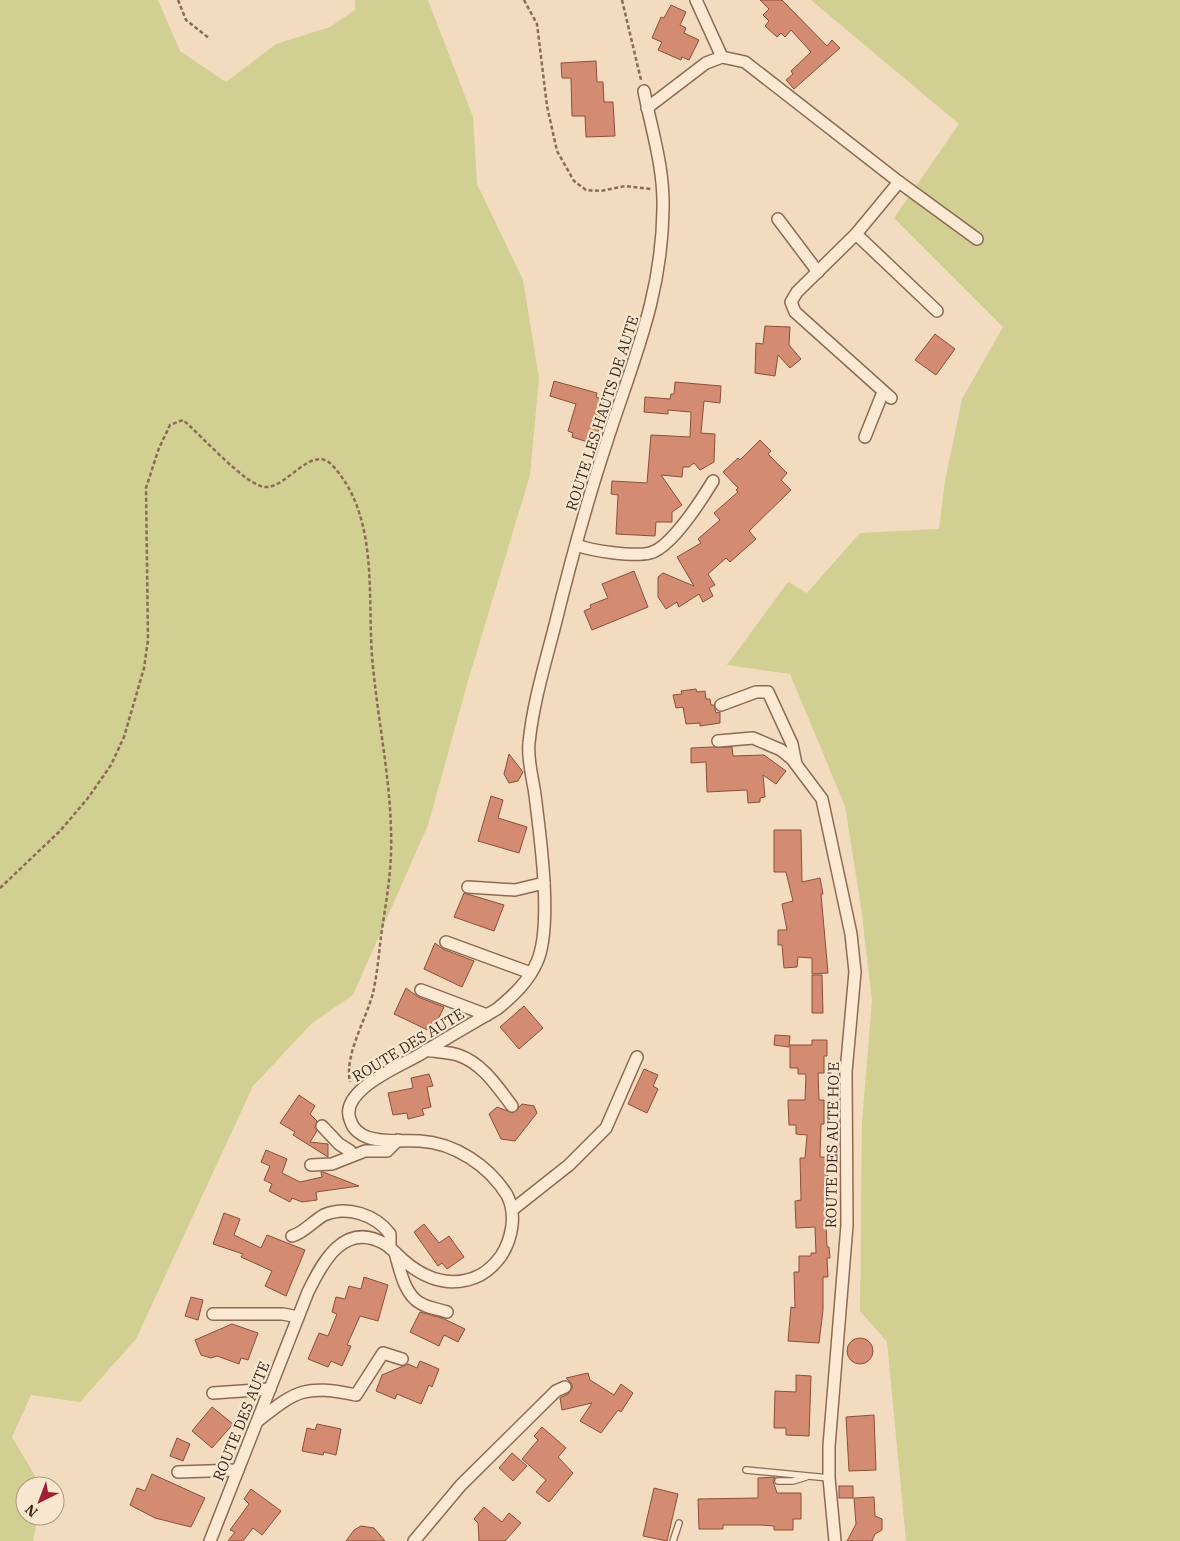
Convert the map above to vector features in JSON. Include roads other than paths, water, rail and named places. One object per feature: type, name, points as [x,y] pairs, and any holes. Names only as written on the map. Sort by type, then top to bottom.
[{"type":"street","points":[[696,0],[722,57]]},
{"type":"street","points":[[647,108],[706,63],[722,57],[744,62],[799,102],[899,182],[977,239]]},
{"type":"street","name":"ROUTE LES HAUTS DE AUTE","points":[[540,833],[529,745],[544,668],[576,545],[607,440],[644,335],[655,291],[660,254],[662,168],[644,91]]},
{"type":"street","points":[[865,437],[887,395],[796,312],[791,302],[797,292],[856,234],[899,182]]},
{"type":"street","points":[[778,219],[818,272]]},
{"type":"street","points":[[856,234],[937,311]]},
{"type":"street","points":[[576,545],[622,553],[650,553],[664,545],[712,481]]},
{"type":"street","points":[[720,704],[756,692],[768,692],[792,744],[796,765]]},
{"type":"street","name":"ROUTE DES AUTE HO'E","points":[[718,741],[753,738],[766,742],[792,758],[822,798],[826,826],[851,934],[855,972],[846,1082],[846,1250],[831,1406],[829,1478],[835,1541]]},
{"type":"street","name":"ROUTE DES AUTE","points":[[210,1541],[298,1317],[320,1268],[334,1248],[348,1241],[360,1238],[373,1239],[392,1250],[425,1276],[440,1281],[458,1282],[474,1278],[487,1270],[501,1256],[510,1237],[514,1216],[510,1201],[500,1185],[476,1162],[457,1151],[423,1141],[367,1137],[352,1126],[348,1116],[349,1104],[353,1096],[374,1081],[487,1015],[516,994],[531,973],[538,959],[544,919],[544,883],[540,833]]},
{"type":"street","points":[[468,886],[515,890],[544,883]]},
{"type":"street","points":[[446,942],[531,973]]},
{"type":"street","points":[[421,990],[487,1015]]},
{"type":"street","points":[[426,1050],[456,1054],[468,1059],[486,1074],[512,1106]]},
{"type":"street","points":[[512,1210],[569,1165],[606,1128],[637,1057]]},
{"type":"street","points":[[322,1126],[339,1144],[353,1155]]},
{"type":"street","points":[[311,1165],[332,1164],[365,1151],[387,1151],[398,1140]]},
{"type":"street","points":[[292,1236],[324,1215],[340,1211],[356,1212],[383,1225],[390,1234],[392,1250],[412,1296],[429,1307],[447,1312]]},
{"type":"street","points":[[213,1314],[284,1314],[298,1317]]},
{"type":"street","points":[[257,1422],[298,1392],[314,1389],[356,1395],[382,1353],[402,1359]]},
{"type":"street","points":[[414,1541],[461,1485],[556,1391],[565,1387]]},
{"type":"street","points":[[213,1393],[270,1389]]},
{"type":"street","points":[[178,1472],[238,1470]]},
{"type":"lane","points":[[746,1470],[829,1478]]},
{"type":"lane","points":[[778,1482],[808,1477]]},
{"type":"lane","points":[[673,1541],[679,1523]]}]
